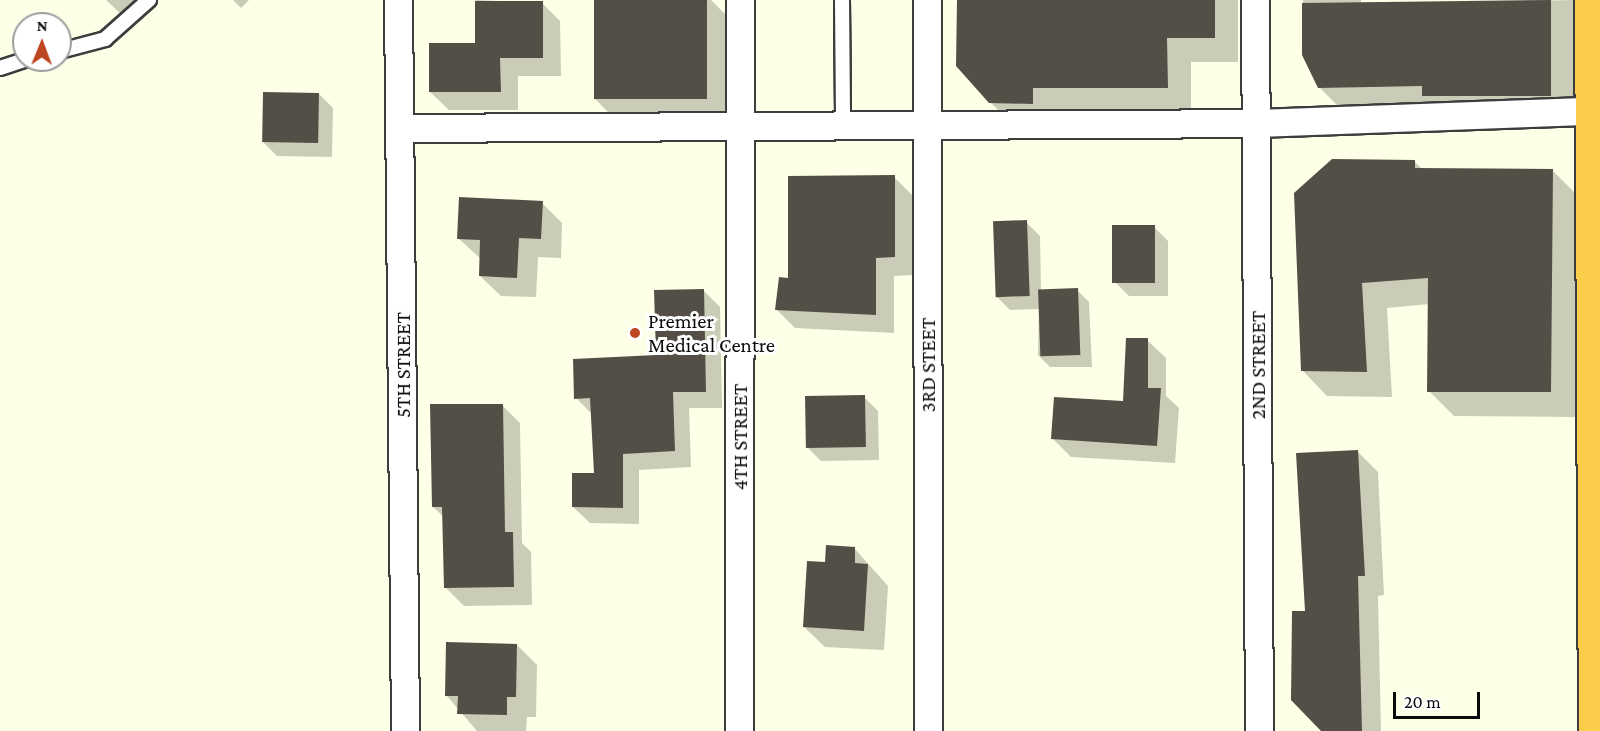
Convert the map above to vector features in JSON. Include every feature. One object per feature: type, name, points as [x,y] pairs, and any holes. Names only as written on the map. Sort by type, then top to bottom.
[{"type":"highway","points":[[1591,0],[1590,111],[1597,489],[1595,731]]},
{"type":"street","name":"5TH STREET","points":[[398,0],[405,731]]},
{"type":"street","name":"4TH STREET","points":[[739,731],[742,124],[740,0]]},
{"type":"street","name":"3RD STEET","points":[[927,0],[928,731]]},
{"type":"street","name":"2ND STREET","points":[[1256,0],[1259,731]]},
{"type":"street","points":[[401,128],[742,124],[927,127],[1257,123],[1590,111]]},
{"type":"lane","points":[[72,48],[105,39],[149,0]]},
{"type":"lane","points":[[842,0],[843,126]]},
{"type":"building","points":[[594,0],[707,0],[707,99],[594,99]]},
{"type":"building","points":[[957,0],[1215,0],[1215,38],[1167,38],[1168,88],[1033,88],[1033,104],[989,103],[956,66]]},
{"type":"building","points":[[1551,0],[1551,96],[1422,96],[1422,86],[1318,88],[1302,55],[1302,3]]},
{"type":"building","points":[[475,1],[543,1],[543,58],[500,58],[501,92],[429,92],[429,43],[475,43]]},
{"type":"building","points":[[263,92],[319,93],[318,143],[262,142]]},
{"type":"building","points":[[1332,159],[1415,160],[1415,168],[1553,169],[1551,392],[1427,392],[1428,278],[1362,283],[1367,372],[1301,371],[1294,193]]},
{"type":"building","points":[[895,175],[895,257],[876,258],[876,315],[775,310],[779,277],[788,278],[788,176]]},
{"type":"building","points":[[459,197],[543,201],[541,239],[519,238],[517,278],[479,276],[480,240],[457,239]]},
{"type":"building","points":[[1027,220],[1030,296],[996,297],[993,221]]},
{"type":"building","points":[[1112,225],[1155,225],[1155,283],[1112,283]]},
{"type":"building","points":[[1078,288],[1080,355],[1040,356],[1038,289]]},
{"type":"building","points":[[704,289],[706,392],[673,392],[675,451],[623,454],[623,508],[572,507],[572,473],[594,473],[590,398],[574,399],[573,359],[656,355],[654,290]]},
{"type":"building","points":[[1126,338],[1148,338],[1148,388],[1161,388],[1157,446],[1051,439],[1054,397],[1123,401]]},
{"type":"building","points":[[865,395],[866,447],[806,448],[805,396]]},
{"type":"building","points":[[430,404],[503,404],[505,532],[513,532],[514,587],[444,588],[442,507],[432,507]]},
{"type":"building","points":[[1358,450],[1365,576],[1358,576],[1362,731],[1321,731],[1291,700],[1292,611],[1305,611],[1296,453]]},
{"type":"building","points":[[826,545],[855,547],[855,563],[868,564],[864,631],[803,627],[807,561],[825,562]]},
{"type":"building","points":[[446,642],[517,644],[516,697],[507,697],[507,715],[457,714],[458,696],[445,696]]},
{"type":"place","name":"Premier Medical Centre","points":[[635,333]]}]
